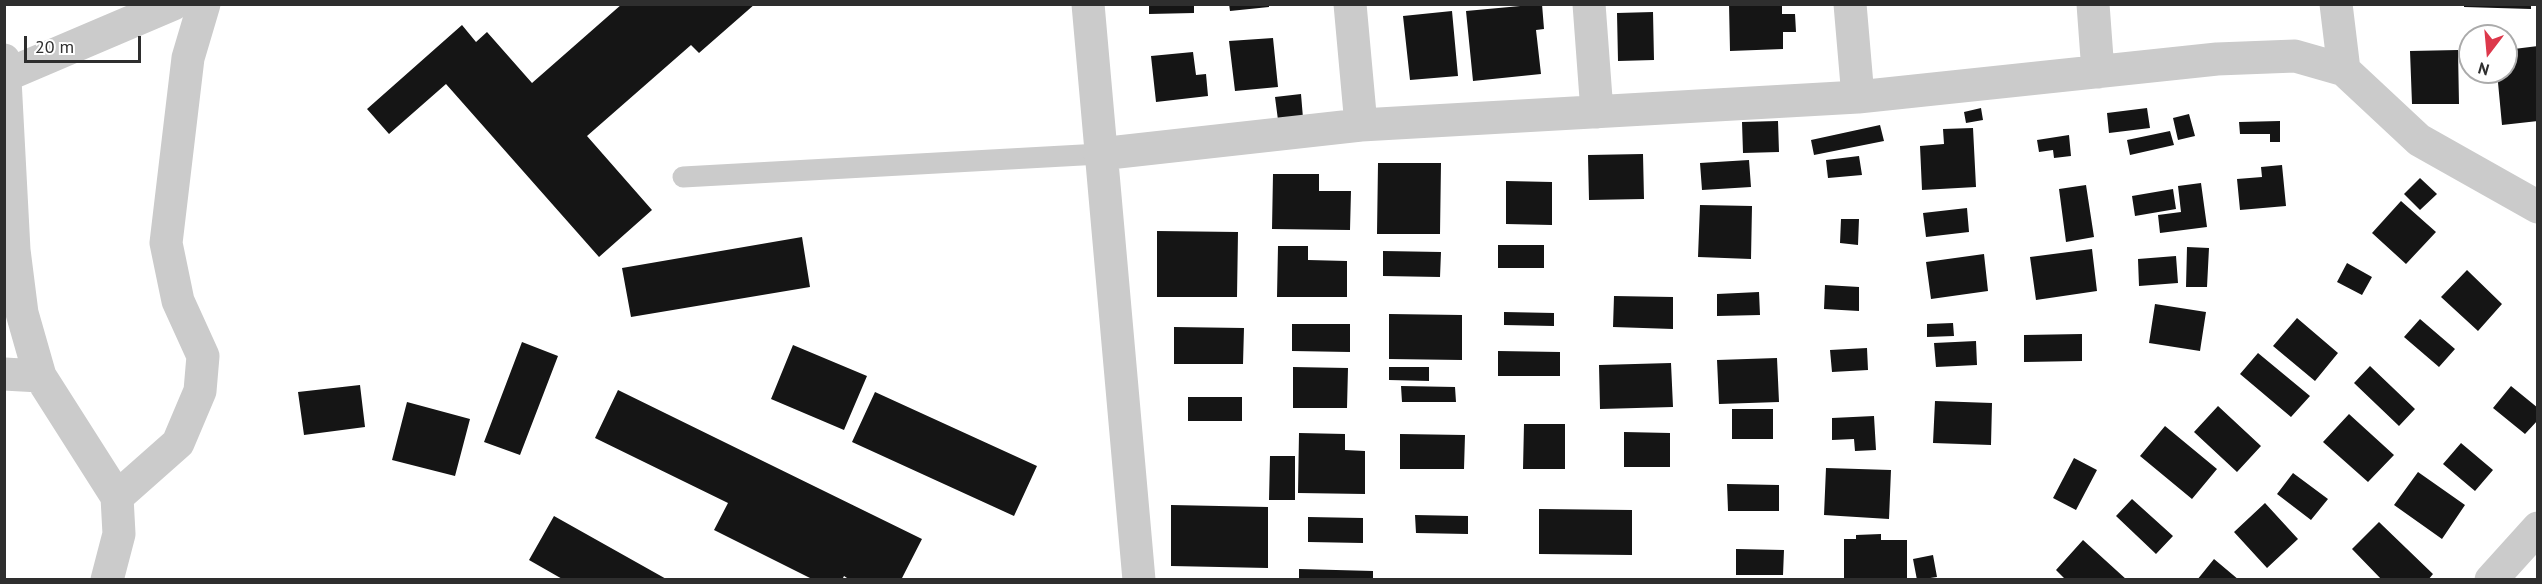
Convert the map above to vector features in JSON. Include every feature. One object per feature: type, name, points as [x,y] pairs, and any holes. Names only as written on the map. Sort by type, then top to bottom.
[{"type":"street","points":[[107,579],[119,534],[117,497],[40,376],[22,313],[14,250],[5,71],[173,4]]},
{"type":"street","points":[[117,497],[177,443],[200,391],[203,356],[178,301],[166,243],[188,58],[204,4]]},
{"type":"street","points":[[1088,4],[1139,579]]},
{"type":"street","points":[[1350,4],[1361,125]]},
{"type":"street","points":[[1589,4],[1597,112]]},
{"type":"street","points":[[1850,4],[1858,97]]},
{"type":"street","points":[[2092,4],[2098,72]]},
{"type":"street","points":[[2336,4],[2344,69]]},
{"type":"street","points":[[1100,154],[1361,125],[1858,97],[2217,59],[2295,56],[2344,69],[2419,140],[2538,207]]},
{"type":"street","points":[[4,374],[40,376]]},
{"type":"street","points":[[2491,579],[2538,528]]},
{"type":"lane","points":[[683,177],[1100,154]]},
{"type":"building","points":[[622,4],[755,4],[699,53],[691,45],[587,136],[652,210],[599,257],[446,84],[389,134],[367,109],[462,25],[476,42],[487,32],[532,83]]},
{"type":"building","points":[[1149,4],[1194,4],[1194,13],[1149,14]]},
{"type":"building","points":[[1229,4],[1269,4],[1269,7],[1230,11]]},
{"type":"building","points":[[1542,4],[1544,29],[1536,30],[1541,74],[1473,81],[1466,11]]},
{"type":"building","points":[[1729,4],[1782,4],[1782,14],[1795,14],[1796,32],[1783,32],[1783,49],[1730,51]]},
{"type":"building","points":[[2464,4],[2531,4],[2531,9],[2464,7]]},
{"type":"building","points":[[1452,11],[1458,76],[1410,80],[1403,16]]},
{"type":"building","points":[[1653,12],[1654,60],[1618,61],[1617,13]]},
{"type":"building","points":[[1273,38],[1278,87],[1235,91],[1229,41]]},
{"type":"building","points":[[2538,46],[2538,121],[2502,125],[2498,84],[2518,84],[2518,48]]},
{"type":"building","points":[[2458,50],[2459,104],[2412,104],[2410,51]]},
{"type":"building","points":[[1193,52],[1196,75],[1206,74],[1208,96],[1156,102],[1151,56]]},
{"type":"building","points":[[1301,94],[1303,118],[1278,120],[1275,97]]},
{"type":"building","points":[[1981,108],[1983,120],[1966,123],[1964,112]]},
{"type":"building","points":[[2147,108],[2150,128],[2109,133],[2107,113]]},
{"type":"building","points":[[2189,114],[2195,136],[2178,140],[2173,118]]},
{"type":"building","points":[[1778,121],[1779,152],[1743,153],[1742,122]]},
{"type":"building","points":[[2280,121],[2280,142],[2270,142],[2270,134],[2240,134],[2239,122]]},
{"type":"building","points":[[1880,125],[1884,141],[1814,155],[1811,140]]},
{"type":"building","points":[[1973,128],[1976,187],[1922,190],[1920,146],[1944,144],[1943,129]]},
{"type":"building","points":[[2170,131],[2174,145],[2130,155],[2127,140]]},
{"type":"building","points":[[2069,135],[2071,156],[2054,158],[2053,150],[2039,152],[2037,140]]},
{"type":"building","points":[[1643,154],[1644,199],[1589,200],[1588,155]]},
{"type":"building","points":[[1859,156],[1862,175],[1828,178],[1826,160]]},
{"type":"building","points":[[1749,160],[1751,187],[1702,190],[1700,163]]},
{"type":"building","points":[[1378,163],[1441,163],[1440,234],[1377,234]]},
{"type":"building","points":[[2282,165],[2286,206],[2240,210],[2237,179],[2262,177],[2261,167]]},
{"type":"building","points":[[1273,174],[1319,174],[1319,191],[1351,191],[1350,230],[1272,229]]},
{"type":"building","points":[[2420,178],[2437,194],[2420,210],[2404,194]]},
{"type":"building","points":[[1506,181],[1552,182],[1552,225],[1506,224]]},
{"type":"building","points":[[2201,183],[2207,227],[2160,233],[2158,215],[2181,212],[2178,186]]},
{"type":"building","points":[[2086,185],[2094,237],[2066,242],[2059,189]]},
{"type":"building","points":[[2173,189],[2176,209],[2135,216],[2132,196]]},
{"type":"building","points":[[2401,201],[2436,232],[2406,264],[2372,233]]},
{"type":"building","points":[[1700,205],[1752,206],[1751,259],[1698,257]]},
{"type":"building","points":[[1967,208],[1969,232],[1926,237],[1923,213]]},
{"type":"building","points":[[1841,219],[1859,219],[1858,245],[1840,243]]},
{"type":"building","points":[[1157,231],[1238,232],[1237,297],[1157,297]]},
{"type":"building","points":[[802,237],[810,287],[631,317],[622,268]]},
{"type":"building","points":[[1498,245],[1544,245],[1544,268],[1498,268]]},
{"type":"building","points":[[1278,246],[1308,246],[1308,260],[1347,261],[1347,297],[1277,297]]},
{"type":"building","points":[[2187,247],[2209,248],[2207,287],[2186,287]]},
{"type":"building","points":[[2092,249],[2097,291],[2036,300],[2030,257]]},
{"type":"building","points":[[1383,251],[1441,252],[1440,277],[1383,276]]},
{"type":"building","points":[[1984,254],[1988,291],[1931,299],[1926,262]]},
{"type":"building","points":[[2176,256],[2178,283],[2139,286],[2138,259]]},
{"type":"building","points":[[2347,263],[2372,277],[2362,295],[2337,282]]},
{"type":"building","points":[[2467,270],[2502,304],[2478,331],[2441,297]]},
{"type":"building","points":[[1825,285],[1859,287],[1859,311],[1824,309]]},
{"type":"building","points":[[1759,292],[1760,315],[1717,316],[1717,294]]},
{"type":"building","points":[[1614,296],[1673,297],[1673,329],[1613,327]]},
{"type":"building","points":[[2155,304],[2206,312],[2200,351],[2149,343]]},
{"type":"building","points":[[1504,312],[1554,313],[1554,326],[1504,325]]},
{"type":"building","points":[[1389,314],[1462,315],[1462,360],[1389,359]]},
{"type":"building","points":[[2297,318],[2338,353],[2315,381],[2273,346]]},
{"type":"building","points":[[2420,319],[2455,349],[2439,367],[2404,337]]},
{"type":"building","points":[[1953,323],[1954,336],[1927,337],[1927,324]]},
{"type":"building","points":[[1292,324],[1350,324],[1350,352],[1292,351]]},
{"type":"building","points":[[1174,327],[1244,328],[1243,364],[1174,364]]},
{"type":"building","points":[[2082,334],[2082,361],[2024,362],[2024,335]]},
{"type":"building","points":[[1976,341],[1977,365],[1936,367],[1934,343]]},
{"type":"building","points":[[522,342],[558,356],[520,455],[484,442]]},
{"type":"building","points":[[793,345],[867,376],[844,430],[771,399]]},
{"type":"building","points":[[1867,348],[1868,370],[1832,372],[1830,350]]},
{"type":"building","points":[[1498,351],[1560,352],[1560,376],[1498,376]]},
{"type":"building","points":[[2258,353],[2310,396],[2291,417],[2240,374]]},
{"type":"building","points":[[1777,358],[1779,402],[1719,404],[1717,360]]},
{"type":"building","points":[[1671,363],[1673,407],[1600,409],[1599,365]]},
{"type":"building","points":[[2370,366],[2415,409],[2399,426],[2354,383]]},
{"type":"building","points":[[1293,367],[1348,368],[1347,408],[1293,408]]},
{"type":"building","points":[[1389,367],[1429,367],[1429,381],[1389,380]]},
{"type":"building","points":[[360,385],[365,427],[304,435],[298,392]]},
{"type":"building","points":[[1401,386],[1455,387],[1456,402],[1402,402]]},
{"type":"building","points":[[2511,386],[2538,408],[2538,420],[2525,434],[2493,408]]},
{"type":"building","points":[[618,390],[922,539],[901,580],[850,580],[844,576],[842,580],[814,580],[714,530],[728,503],[595,438]]},
{"type":"building","points":[[875,392],[1037,466],[1014,516],[852,442]]},
{"type":"building","points":[[1188,397],[1242,397],[1242,421],[1188,421]]},
{"type":"building","points":[[1935,401],[1992,403],[1991,445],[1933,443]]},
{"type":"building","points":[[407,402],[470,419],[455,476],[392,460]]},
{"type":"building","points":[[2218,406],[2261,446],[2237,472],[2194,432]]},
{"type":"building","points":[[1732,409],[1773,409],[1773,439],[1732,439]]},
{"type":"building","points":[[2349,414],[2394,455],[2368,482],[2323,442]]},
{"type":"building","points":[[1874,416],[1876,450],[1855,451],[1854,439],[1832,440],[1832,418]]},
{"type":"building","points":[[1524,424],[1565,424],[1565,469],[1523,469]]},
{"type":"building","points":[[2165,426],[2217,469],[2192,499],[2140,456]]},
{"type":"building","points":[[1624,432],[1670,433],[1670,467],[1624,467]]},
{"type":"building","points":[[1299,433],[1345,434],[1345,450],[1365,451],[1365,494],[1298,493]]},
{"type":"building","points":[[1400,434],[1465,435],[1464,469],[1400,469]]},
{"type":"building","points":[[2461,443],[2493,470],[2475,491],[2443,464]]},
{"type":"building","points":[[1270,456],[1295,456],[1295,500],[1269,500]]},
{"type":"building","points":[[2074,458],[2097,470],[2076,510],[2053,498]]},
{"type":"building","points":[[1826,468],[1891,470],[1889,519],[1824,515]]},
{"type":"building","points":[[2418,472],[2465,505],[2442,539],[2394,505]]},
{"type":"building","points":[[2293,473],[2328,499],[2311,520],[2277,494]]},
{"type":"building","points":[[1727,484],[1779,485],[1779,511],[1728,511]]},
{"type":"building","points":[[2132,499],[2173,536],[2156,554],[2116,516]]},
{"type":"building","points":[[2265,503],[2298,539],[2267,568],[2234,532]]},
{"type":"building","points":[[1171,505],[1268,507],[1268,568],[1171,566]]},
{"type":"building","points":[[1539,509],[1632,510],[1632,555],[1539,554]]},
{"type":"building","points":[[1415,515],[1468,516],[1468,534],[1416,533]]},
{"type":"building","points":[[554,516],[668,580],[564,580],[529,560]]},
{"type":"building","points":[[1308,517],[1363,518],[1363,543],[1308,542]]},
{"type":"building","points":[[2379,522],[2433,574],[2428,580],[2382,580],[2352,549]]},
{"type":"building","points":[[1881,534],[1881,540],[1907,540],[1907,580],[1844,580],[1844,539],[1856,539],[1856,535]]},
{"type":"building","points":[[2083,540],[2127,580],[2066,580],[2056,570]]},
{"type":"building","points":[[1736,549],[1784,550],[1783,575],[1736,575]]},
{"type":"building","points":[[1933,555],[1937,577],[1917,580],[1913,559]]},
{"type":"building","points":[[2214,559],[2239,580],[2197,580]]},
{"type":"building","points":[[1299,569],[1373,571],[1373,580],[1299,580]]}]
